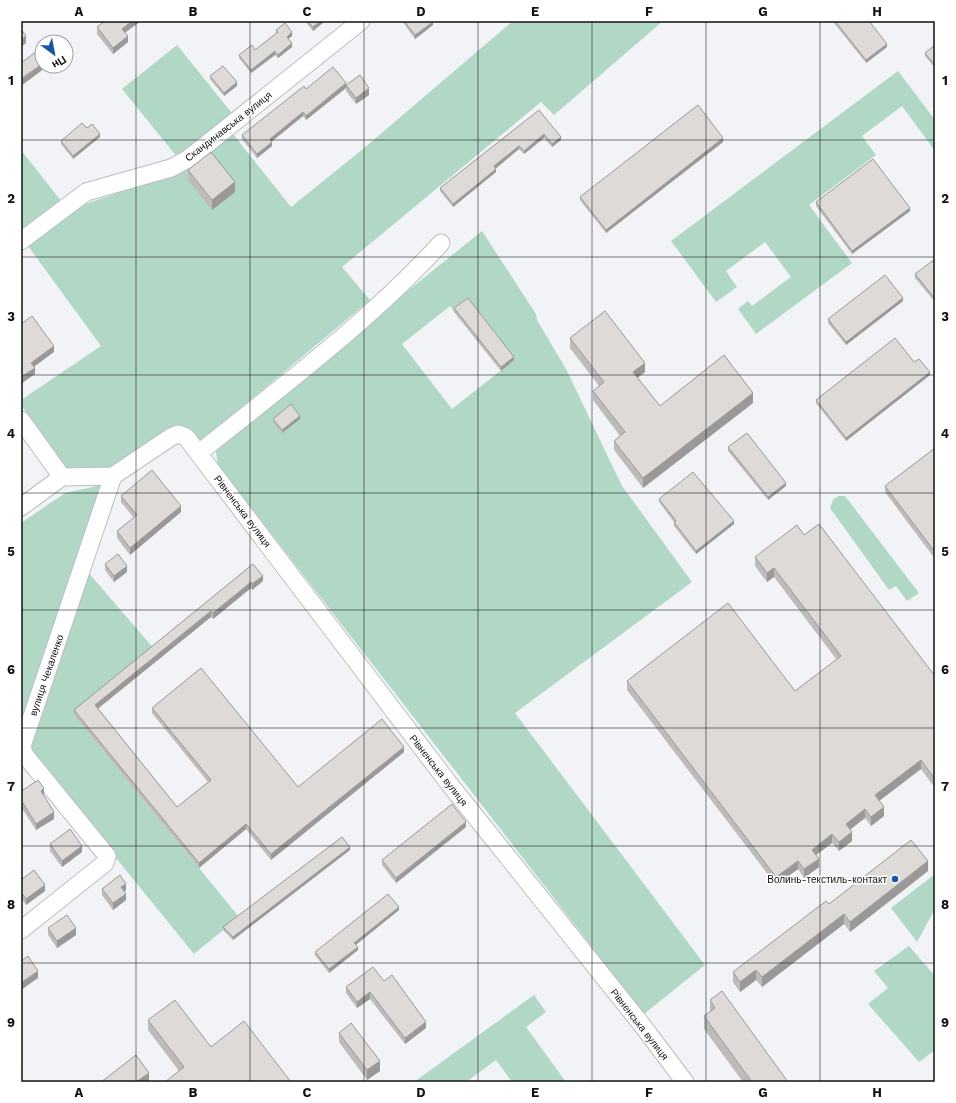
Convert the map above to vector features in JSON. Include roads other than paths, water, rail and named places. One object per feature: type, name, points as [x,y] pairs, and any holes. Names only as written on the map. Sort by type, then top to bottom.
[{"type":"street","name":"Скандинавська вулиця","points":[[21,241],[86,192],[171,168],[188,159],[361,21]]},
{"type":"street","points":[[199,453],[357,326],[409,279],[441,243]]},
{"type":"street","points":[[21,420],[62,477]]},
{"type":"street","name":"Рівненська вулиця","points":[[113,476],[171,437],[178,434],[186,437],[447,781],[642,1025],[685,1082]]},
{"type":"street","points":[[21,507],[62,477],[113,476]]},
{"type":"street","name":"вулиця Чекаленко","points":[[21,930],[105,863],[107,856],[24,754],[22,746],[113,476]]},
{"type":"place","name":"Волинь-текстиль-контакт","points":[[895,879]]}]
